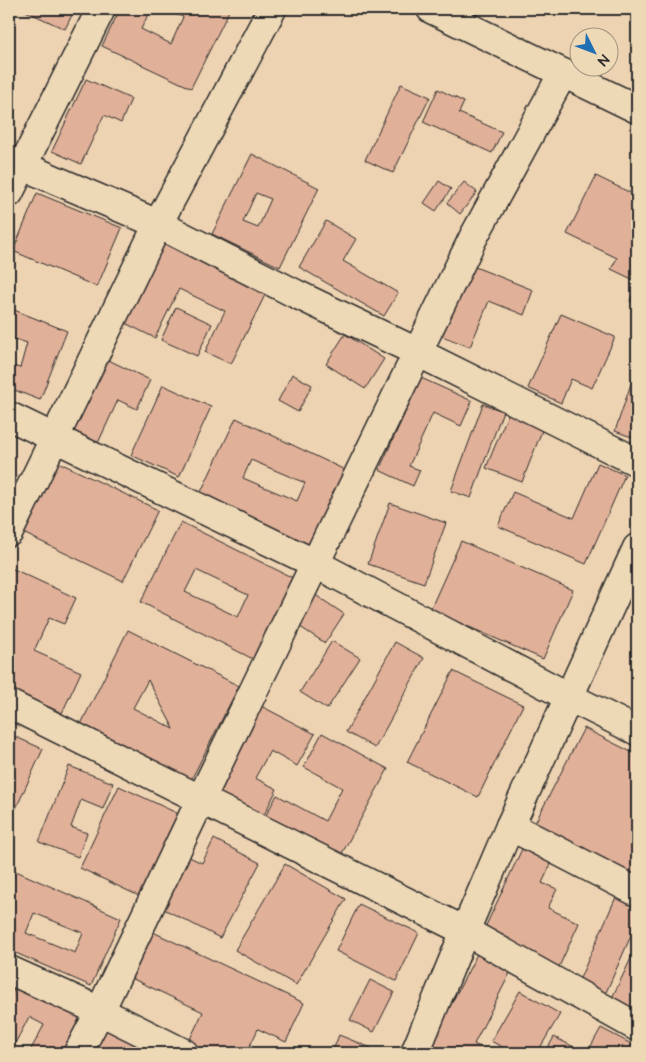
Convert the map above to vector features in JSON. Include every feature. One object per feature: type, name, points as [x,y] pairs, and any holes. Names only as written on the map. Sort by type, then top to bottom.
[{"type":"street","points":[[9,194],[15,164],[101,9]]},
{"type":"street","points":[[9,532],[158,224],[272,9]]},
{"type":"street","points":[[431,9],[637,109]]},
{"type":"street","points":[[78,1053],[473,238],[563,73]]},
{"type":"street","points":[[15,164],[158,224],[637,462]]},
{"type":"street","points":[[9,416],[316,564],[637,731]]},
{"type":"street","points":[[415,1053],[510,826],[637,548]]},
{"type":"street","points":[[9,704],[465,931],[637,1027]]},
{"type":"street","points":[[510,826],[637,892]]},
{"type":"street","points":[[9,970],[100,1011],[184,1053]]},
{"type":"building","points":[[21,9],[75,9],[65,29]]},
{"type":"building","points":[[120,9],[151,9],[141,29],[171,44],[183,17],[164,9],[230,9],[191,88],[102,46]]},
{"type":"building","points":[[637,64],[637,82],[631,79]]},
{"type":"building","points":[[86,79],[131,99],[121,123],[104,115],[81,164],[52,151]]},
{"type":"building","points":[[401,84],[430,97],[393,173],[365,160]]},
{"type":"building","points":[[438,89],[464,102],[459,113],[502,132],[492,153],[423,122]]},
{"type":"building","points":[[252,154],[319,188],[280,267],[212,234]],"holes":[[[256,193],[271,199],[258,228],[243,222]]]},
{"type":"building","points":[[596,176],[637,196],[637,269],[632,279],[611,269],[617,258],[567,234]]},
{"type":"building","points":[[439,181],[451,189],[436,211],[424,203]]},
{"type":"building","points":[[464,182],[477,192],[460,214],[447,203]]},
{"type":"building","points":[[37,193],[122,228],[97,287],[13,251]]},
{"type":"building","points":[[326,221],[356,239],[343,261],[398,293],[384,316],[299,267]]},
{"type":"building","points":[[157,238],[267,291],[231,364],[205,352],[225,311],[179,289],[155,338],[117,319]]},
{"type":"building","points":[[470,265],[533,290],[524,315],[489,301],[470,347],[442,336]]},
{"type":"building","points":[[637,285],[637,305],[630,301]]},
{"type":"building","points":[[176,307],[212,324],[197,356],[161,340]]},
{"type":"building","points":[[9,308],[67,331],[40,400],[9,388],[9,365],[20,368],[27,343],[9,337]]},
{"type":"building","points":[[561,314],[615,337],[592,388],[571,379],[561,403],[528,388]]},
{"type":"building","points":[[345,334],[384,359],[365,389],[326,364]]},
{"type":"building","points":[[98,355],[150,380],[137,409],[118,400],[98,443],[64,427]]},
{"type":"building","points":[[292,374],[312,385],[298,412],[278,401]]},
{"type":"building","points":[[421,378],[472,401],[461,426],[433,413],[409,466],[420,470],[413,486],[379,470]]},
{"type":"building","points":[[633,378],[637,380],[637,439],[615,431]]},
{"type":"building","points":[[163,385],[211,407],[179,477],[131,455]]},
{"type":"building","points":[[483,404],[503,411],[471,498],[451,491]]},
{"type":"building","points":[[510,409],[545,423],[522,482],[486,468]]},
{"type":"building","points":[[236,418],[347,471],[309,549],[199,496]],"holes":[[[251,460],[305,483],[297,501],[243,478]]]},
{"type":"building","points":[[54,460],[158,510],[123,581],[19,531]]},
{"type":"building","points":[[598,463],[625,475],[586,564],[498,526],[513,492],[574,518]]},
{"type":"building","points":[[390,503],[446,523],[424,583],[368,564]]},
{"type":"building","points":[[181,522],[293,578],[253,659],[141,602]],"holes":[[[196,570],[248,595],[238,617],[185,592]]]},
{"type":"building","points":[[461,541],[573,590],[543,659],[430,610]]},
{"type":"building","points":[[9,567],[76,598],[64,624],[49,618],[34,651],[81,672],[62,713],[9,689]]},
{"type":"building","points":[[314,594],[344,614],[325,643],[294,623]]},
{"type":"building","points":[[128,630],[239,686],[191,780],[81,724]],"holes":[[[148,680],[174,729],[133,708]]]},
{"type":"building","points":[[332,641],[360,658],[327,709],[300,692]]},
{"type":"building","points":[[395,642],[424,658],[375,748],[346,732]]},
{"type":"building","points":[[453,671],[523,705],[478,797],[407,762]]},
{"type":"building","points":[[261,706],[315,734],[297,766],[270,751],[255,778],[277,789],[262,819],[214,794]]},
{"type":"building","points":[[584,728],[637,755],[637,877],[534,825]]},
{"type":"building","points":[[322,733],[388,769],[340,857],[265,817],[277,795],[325,821],[342,788],[304,767]]},
{"type":"building","points":[[9,734],[43,749],[9,824]]},
{"type":"building","points":[[69,766],[113,783],[103,809],[81,800],[71,827],[87,833],[78,857],[39,842]]},
{"type":"building","points":[[119,786],[181,815],[141,897],[80,868]]},
{"type":"building","points":[[214,839],[260,863],[220,938],[158,906],[185,855],[202,863]]},
{"type":"building","points":[[522,849],[552,862],[542,883],[557,889],[548,908],[579,923],[558,969],[482,934]]},
{"type":"building","points":[[285,864],[346,899],[296,985],[235,950]]},
{"type":"building","points":[[16,871],[121,918],[91,986],[9,950],[9,886]],"holes":[[[34,913],[83,933],[75,953],[26,933]]]},
{"type":"building","points":[[616,897],[637,907],[637,922],[604,997],[577,985]]},
{"type":"building","points":[[359,904],[419,933],[396,981],[336,951]]},
{"type":"building","points":[[153,932],[304,1003],[286,1042],[258,1029],[248,1050],[256,1053],[209,1053],[188,1043],[203,1012],[131,978]]},
{"type":"building","points":[[637,946],[637,1017],[609,1004]]},
{"type":"building","points":[[477,954],[511,971],[474,1044],[492,1053],[426,1053]]},
{"type":"building","points":[[370,980],[394,992],[374,1032],[350,1020]]},
{"type":"building","points":[[18,981],[83,1013],[63,1053],[29,1053],[44,1025],[29,1017],[9,1053],[9,1000]]},
{"type":"building","points":[[520,991],[560,1014],[537,1053],[513,1053],[491,1041]]},
{"type":"building","points":[[107,1024],[145,1046],[141,1053],[90,1053]]},
{"type":"building","points":[[601,1028],[637,1047],[637,1053],[587,1053]]},
{"type":"building","points":[[339,1035],[371,1048],[369,1053],[332,1053]]},
{"type":"building","points":[[554,1037],[574,1047],[570,1053],[545,1053]]}]
